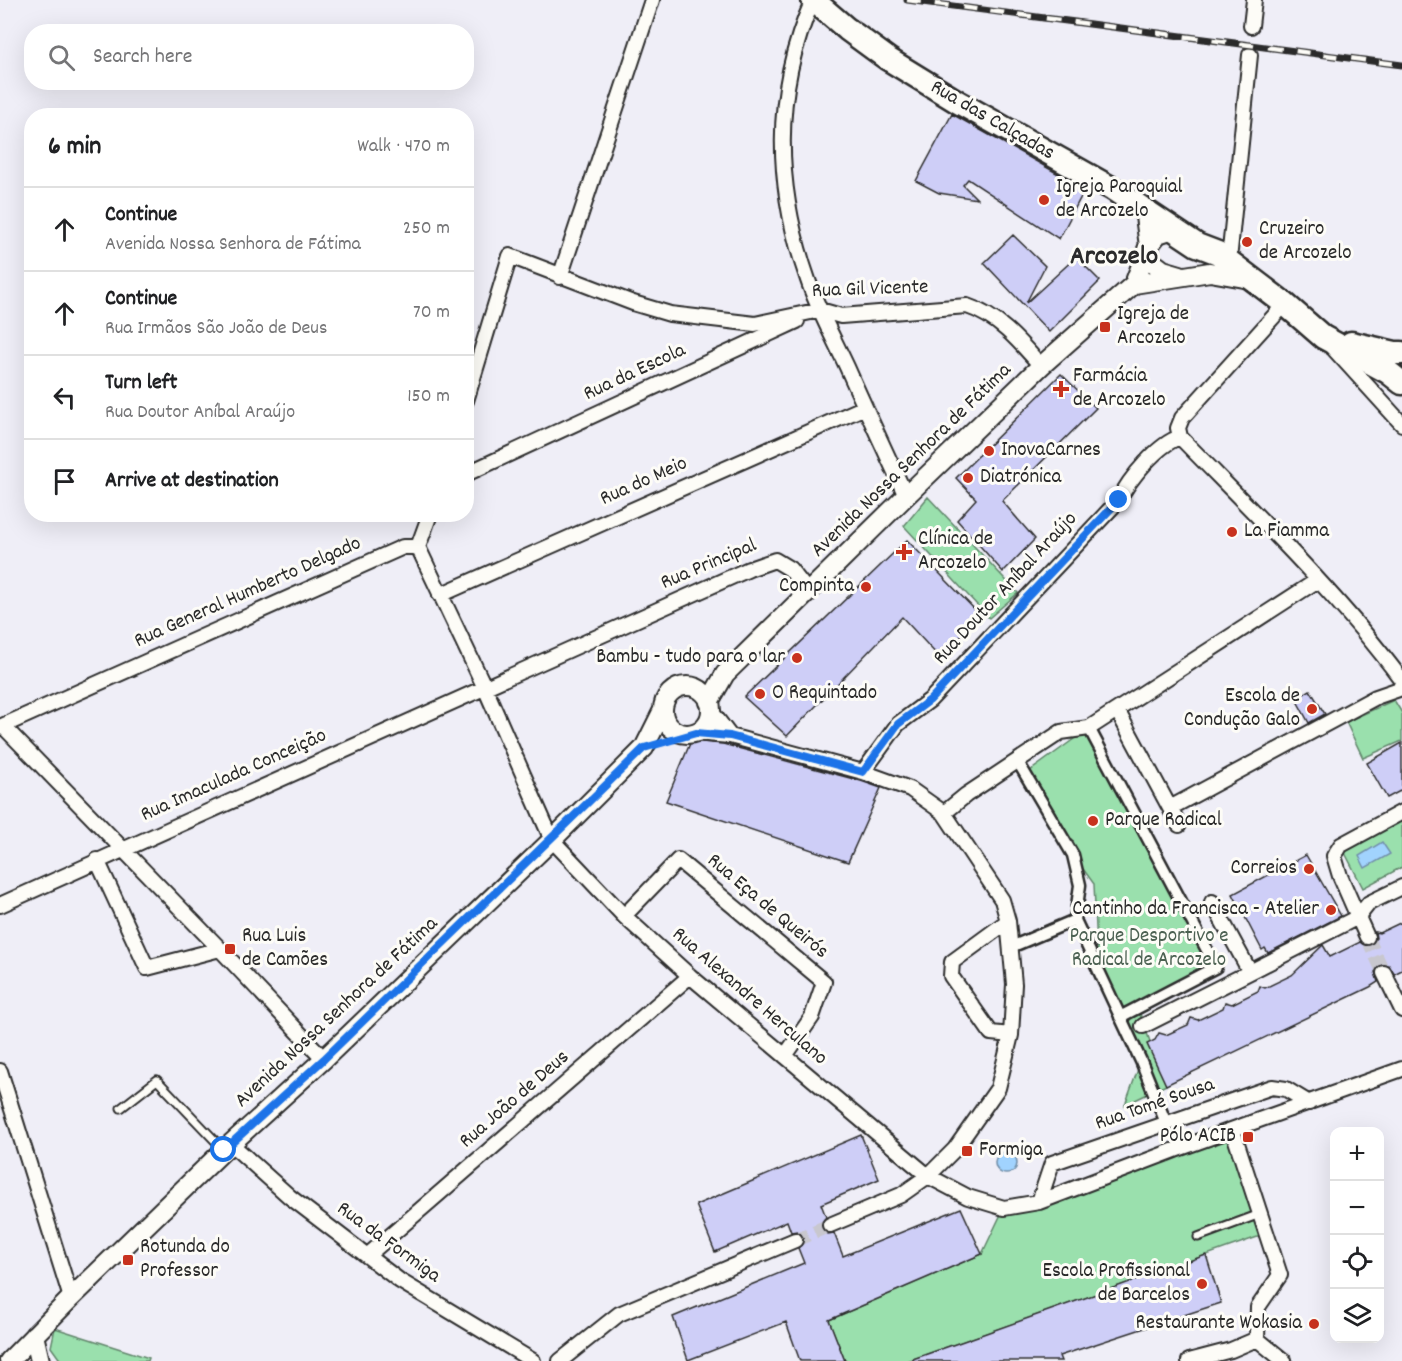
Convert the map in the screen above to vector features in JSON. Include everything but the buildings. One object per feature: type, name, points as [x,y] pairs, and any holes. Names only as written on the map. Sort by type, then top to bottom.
[{"type":"main road","name":"Rua das Calçadas","points":[[812,0],[888,59],[958,102],[1113,189],[1197,245],[1218,252],[1323,337],[1388,372],[1402,383]]},
{"type":"main road","name":"Rua das Calçadas","points":[[1323,337],[1402,353]]},
{"type":"street","points":[[560,277],[652,0]]},
{"type":"street","points":[[812,0],[795,47],[786,93],[782,167],[793,232],[808,282],[906,496]]},
{"type":"street","points":[[1251,26],[1254,0]]},
{"type":"street","points":[[1229,260],[1250,55]]},
{"type":"street","points":[[1144,209],[1150,261],[1163,270],[1182,276]]},
{"type":"street","points":[[1134,284],[1148,247],[1158,234],[1173,229]]},
{"type":"street","points":[[1182,276],[1197,260],[1197,245]]},
{"type":"street","name":"Rua Gil Vicente","points":[[474,375],[510,256],[560,277],[670,314],[755,324],[820,310],[842,316],[967,306],[994,319],[1041,366]]},
{"type":"street","points":[[1134,284],[1210,272],[1252,279]]},
{"type":"street","name":"Avenida Nossa Senhora de Fátima","points":[[710,706],[725,674],[1041,366],[1134,284]]},
{"type":"street","points":[[1170,808],[1376,697],[1402,686],[1402,679],[1378,648],[1318,580],[1180,436],[1179,428],[1182,418],[1285,304]]},
{"type":"street","name":"Rua da Escola","points":[[474,470],[820,310]]},
{"type":"street","points":[[1323,337],[1402,424]]},
{"type":"street","name":"Rua do Meio","points":[[440,595],[865,407]]},
{"type":"street","name":"Rua Doutor Aníbal Araújo","points":[[863,772],[898,724],[930,700],[1119,500],[1125,487],[1157,451],[1180,436]]},
{"type":"street","points":[[427,522],[418,547],[485,688],[552,840]]},
{"type":"street","name":"Rua General Humberto Delgado","points":[[1,727],[403,547],[418,547]]},
{"type":"street","name":"Rua Principal","points":[[485,688],[749,569],[775,560],[790,569],[808,593]]},
{"type":"street","points":[[944,813],[966,795],[1060,732],[1089,728],[1318,580]]},
{"type":"street","points":[[1378,648],[1402,668]]},
{"type":"street","name":"Avenida Nossa Senhora de Fátima","points":[[688,687],[725,674]]},
{"type":"street","points":[[730,736],[701,691],[680,687],[668,696],[663,710],[664,717],[672,729],[691,734],[730,736],[863,772],[910,789],[944,813],[1002,900],[1008,921],[1014,984],[1011,1035],[998,1088],[955,1149],[928,1176],[901,1195],[830,1225]]},
{"type":"street","name":"Rua Imaculada Conceição","points":[[0,905],[485,688]]},
{"type":"street","points":[[691,734],[706,724],[710,706]]},
{"type":"street","name":"Avenida Nossa Senhora de Fátima","points":[[9,1361],[70,1298],[227,1147],[324,1059],[552,840],[644,748],[663,710]]},
{"type":"street","points":[[1117,710],[1179,825]]},
{"type":"street","points":[[1,727],[220,949],[324,1059]]},
{"type":"street","points":[[1089,728],[1216,967],[1120,1017]]},
{"type":"street","name":"Avenida Nossa Senhora de Fátima","points":[[644,748],[691,734]]},
{"type":"street","points":[[1018,762],[1073,855],[1080,885],[1075,920],[1142,1062],[1166,1123]]},
{"type":"street","points":[[1367,937],[1340,876],[1334,856],[1341,845],[1402,812]]},
{"type":"street","name":"Rua Alexandre Herculano","points":[[552,840],[624,916],[690,976],[928,1176]]},
{"type":"street","points":[[97,860],[147,968],[220,949]]},
{"type":"street","name":"Rua Eça de Queirós","points":[[624,916],[678,860],[824,982],[812,1017],[785,1056]]},
{"type":"street","points":[[1143,1026],[1359,917],[1369,903],[1402,887]]},
{"type":"street","points":[[1212,902],[1250,972]]},
{"type":"street","points":[[1011,947],[1075,920]]},
{"type":"street","points":[[1008,921],[952,962],[951,976],[991,1033],[1011,1035]]},
{"type":"street","points":[[1384,974],[1402,1010]]},
{"type":"street","name":"Rua João de Deus","points":[[367,1256],[690,976]]},
{"type":"street","points":[[928,1176],[968,1197],[1004,1208],[1039,1202],[1175,1150],[1402,1069]]},
{"type":"street","points":[[0,1071],[70,1298]]},
{"type":"street","name":"Rua Tomé Sousa","points":[[1039,1202],[1052,1163],[1272,1087],[1286,1089],[1309,1104]]},
{"type":"street","points":[[1233,1131],[1280,1275],[1258,1307],[1257,1339]]},
{"type":"street","name":"Rua da Formiga","points":[[227,1147],[400,1281],[533,1361]]},
{"type":"street","points":[[560,1361],[619,1314],[795,1240]]},
{"type":"street","points":[[34,1335],[40,1361]]},
{"type":"street","points":[[1190,1361],[1231,1350],[1257,1339]]},
{"type":"street","points":[[1257,1339],[1284,1361]]},
{"type":"lane","points":[[121,1108],[157,1080],[227,1147]]},
{"type":"lane","points":[[1198,1237],[1260,1214]]},
{"type":"green space","points":[[928,497],[1018,593],[989,618],[904,526]]},
{"type":"green space","points":[[1394,700],[1402,713],[1402,741],[1363,758],[1346,722]]},
{"type":"green space","name":"Parque Desportivo e Radical de Arcozelo","points":[[1089,728],[1218,971],[1140,1014],[1166,1085],[1125,1105],[1141,1061],[1098,971],[1094,884],[1073,855],[1026,774]]},
{"type":"green space","points":[[1402,812],[1402,867],[1363,888],[1341,845]]},
{"type":"green space","points":[[1232,1137],[1266,1234],[907,1361],[845,1361],[829,1320],[982,1254],[1004,1208],[1039,1202]]},
{"type":"green space","points":[[55,1328],[149,1358],[148,1361],[61,1361],[51,1347]]},
{"type":"water","points":[[1382,842],[1390,854],[1365,868],[1359,856]]},
{"type":"water","points":[[1006,1152],[1014,1155],[1017,1163],[1014,1171],[1006,1174],[998,1171],[995,1163],[998,1155]]},
{"type":"tunnel","points":[[1367,937],[1384,973]]},
{"type":"tunnel","points":[[795,1240],[830,1225]]},
{"type":"railway","points":[[907,0],[1402,65]]},
{"type":"place","name":"Igreja Paroquial de Arcozelo","points":[[1044,200]]},
{"type":"place","name":"Cruzeiro de Arcozelo","points":[[1247,242]]},
{"type":"place","name":"Igreja de Arcozelo","points":[[1105,327]]},
{"type":"place","name":"Farmácia de Arcozelo","points":[[1061,389]]},
{"type":"place","name":"InovaCarnes","points":[[989,451]]},
{"type":"place","name":"Diatrónica","points":[[968,478]]},
{"type":"place","name":"La Fiamma","points":[[1232,532]]},
{"type":"place","name":"Clínica de Arcozelo","points":[[904,552]]},
{"type":"place","name":"Compinta","points":[[866,587]]},
{"type":"place","name":"Bambu - tudo para o lar","points":[[797,658]]},
{"type":"place","name":"O Requintado","points":[[760,694]]},
{"type":"place","name":"Escola de Condução Galo","points":[[1312,709]]},
{"type":"place","name":"Parque Radical","points":[[1093,821]]},
{"type":"place","name":"Correios","points":[[1309,869]]},
{"type":"place","name":"Cantinho da Francisca - Atelier","points":[[1331,910]]},
{"type":"place","name":"Rua Luis de Camões","points":[[230,949]]},
{"type":"place","name":"Pólo ACIB","points":[[1248,1137]]},
{"type":"place","name":"Formiga","points":[[967,1151]]},
{"type":"place","name":"Rotunda do Professor","points":[[128,1260]]},
{"type":"place","name":"Escola Profissional de Barcelos","points":[[1202,1284]]},
{"type":"place","name":"Restaurante Wokasia","points":[[1314,1324]]},
{"type":"district","name":"Arcozelo","points":[[1114,257]]},
{"type":"route","points":[[224,1150],[324,1059],[552,840],[644,748],[686,734],[730,736],[863,772],[898,724],[930,700],[1119,500]]}]
